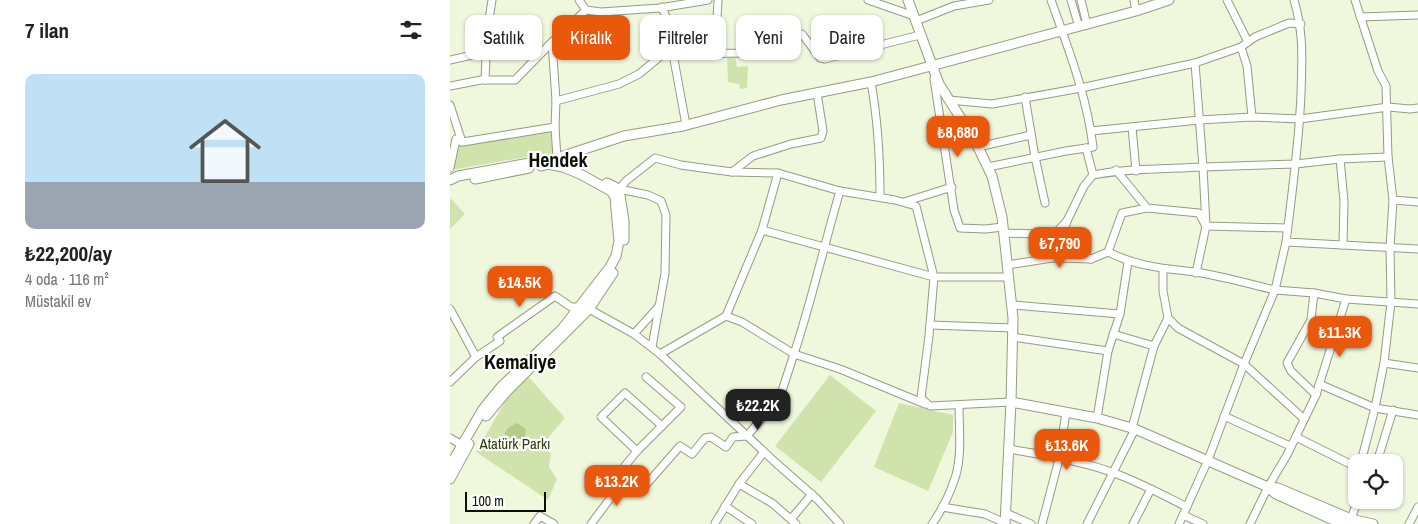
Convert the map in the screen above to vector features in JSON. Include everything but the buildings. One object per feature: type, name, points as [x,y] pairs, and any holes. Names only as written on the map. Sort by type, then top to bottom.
[{"type":"main road","points":[[908,0],[939,84],[978,147],[992,176],[1003,230],[1012,304],[1013,332],[1005,523]]},
{"type":"main road","points":[[450,180],[458,176],[557,158],[624,136],[686,125],[816,93],[871,82],[1062,32],[1169,0]]},
{"type":"main road","points":[[450,187],[460,182],[548,164],[557,158]]},
{"type":"main road","points":[[557,158],[617,193]]},
{"type":"main road","points":[[548,164],[563,167],[580,174],[617,193]]},
{"type":"main road","points":[[450,479],[488,413],[506,391],[584,308],[610,268],[616,256],[619,241],[617,193]]},
{"type":"main road","points":[[450,466],[483,409],[501,387],[584,308]]},
{"type":"main road","points":[[1011,402],[1097,418],[1133,429],[1268,486],[1278,488],[1349,521],[1373,524]]},
{"type":"main road","points":[[1268,486],[1276,494],[1342,524]]},
{"type":"street","points":[[490,15],[492,0]]},
{"type":"street","points":[[579,0],[586,10],[601,12],[662,7],[708,0]]},
{"type":"street","points":[[717,15],[718,0]]},
{"type":"street","points":[[868,0],[915,19],[954,6],[989,0]]},
{"type":"street","points":[[988,167],[1093,147],[1081,88],[1051,0]]},
{"type":"street","points":[[1071,0],[1083,26]]},
{"type":"street","points":[[1081,0],[1083,26]]},
{"type":"street","points":[[1134,0],[1136,11]]},
{"type":"street","points":[[1227,0],[1248,42]]},
{"type":"street","points":[[1179,524],[1208,460],[1244,364],[1275,290],[1286,242],[1300,119],[1303,44],[1301,24],[1294,0]]},
{"type":"street","points":[[1355,0],[1378,71],[1386,86],[1388,157],[1393,200],[1390,248],[1391,302],[1384,363],[1363,454]]},
{"type":"street","points":[[662,7],[665,15]]},
{"type":"street","points":[[581,15],[586,10]]},
{"type":"street","points":[[1360,17],[1418,15]]},
{"type":"street","points":[[949,100],[992,104],[1081,88],[1194,63],[1241,47],[1255,37],[1289,23],[1301,24]]},
{"type":"street","points":[[726,54],[747,53],[757,50],[762,42],[780,36],[802,34],[820,58],[825,59],[920,35]]},
{"type":"street","points":[[450,86],[485,80],[515,80],[552,42]]},
{"type":"street","points":[[1241,47],[1247,66],[1252,117]]},
{"type":"street","points":[[450,60],[465,57]]},
{"type":"street","points":[[485,80],[486,60]]},
{"type":"street","points":[[553,60],[557,158]]},
{"type":"street","points":[[556,101],[619,84],[639,74],[656,60]]},
{"type":"street","points":[[675,60],[686,125]]},
{"type":"street","points":[[1194,63],[1206,226],[1196,273]]},
{"type":"street","points":[[933,66],[954,210],[960,228],[1038,234],[1061,241]]},
{"type":"street","points":[[871,82],[877,120],[880,197]]},
{"type":"street","points":[[732,172],[752,156],[791,144],[821,138],[823,131],[816,93]]},
{"type":"street","points":[[1025,97],[1035,157],[1046,203]]},
{"type":"street","points":[[450,105],[459,140],[450,168]]},
{"type":"street","points":[[1091,131],[1199,120],[1252,117],[1300,119],[1388,107],[1418,108]]},
{"type":"street","points":[[450,153],[453,137],[459,140],[555,127]]},
{"type":"street","points":[[1132,127],[1136,171]]},
{"type":"street","points":[[978,147],[1031,135]]},
{"type":"street","points":[[1086,148],[1093,175]]},
{"type":"street","points":[[1064,250],[1061,241],[1068,221],[1084,186],[1093,175],[1116,170],[1136,171],[1296,164],[1388,157]]},
{"type":"street","points":[[617,193],[626,181],[655,158],[681,165],[732,172],[778,173],[840,190],[916,206],[934,277],[921,398],[930,406]]},
{"type":"street","points":[[1340,160],[1344,200],[1343,245]]},
{"type":"street","points":[[1116,170],[1147,208]]},
{"type":"street","points":[[660,354],[726,316],[762,230],[778,173]]},
{"type":"street","points":[[904,202],[952,187]]},
{"type":"street","points":[[646,377],[681,407],[637,451],[624,467],[644,486],[680,446],[692,454],[705,438],[711,437],[726,446],[733,437],[747,436],[780,396],[810,307],[823,248],[840,190]]},
{"type":"street","points":[[617,193],[648,195],[661,201],[666,216],[665,273],[652,347]]},
{"type":"street","points":[[1393,200],[1418,202]]},
{"type":"street","points":[[1007,265],[1055,258],[1091,259],[1108,252],[1122,213],[1147,208],[1199,213],[1206,226]]},
{"type":"street","points":[[1055,258],[1046,255],[1044,249],[1050,239],[1068,221]]},
{"type":"street","points":[[1206,226],[1287,228]]},
{"type":"street","points":[[762,230],[934,277],[1009,277]]},
{"type":"street","points":[[1286,242],[1418,249]]},
{"type":"street","points":[[1064,250],[1091,259]]},
{"type":"street","points":[[1055,258],[1064,250]]},
{"type":"street","points":[[1108,252],[1128,262],[1196,273],[1275,290],[1314,293],[1346,299],[1418,304]]},
{"type":"street","points":[[1097,418],[1108,351],[1120,314],[1128,262]]},
{"type":"street","points":[[1163,269],[1163,291],[1168,318],[1178,328],[1244,364],[1304,419]]},
{"type":"street","points":[[1314,293],[1311,320],[1287,363],[1291,371],[1316,395]]},
{"type":"street","points":[[450,382],[476,357],[555,296],[571,307],[584,308],[634,334],[652,347],[764,452],[812,494],[835,522]]},
{"type":"street","points":[[1250,524],[1268,486],[1287,455],[1316,395],[1346,299]]},
{"type":"street","points":[[1012,304],[1120,314]]},
{"type":"street","points":[[634,334],[659,306]]},
{"type":"street","points":[[450,309],[476,357]]},
{"type":"street","points":[[726,316],[742,322],[794,354],[840,369],[930,406],[1011,402]]},
{"type":"street","points":[[1087,524],[1133,429],[1154,346],[1168,318]]},
{"type":"street","points":[[930,325],[1013,332],[1108,351]]},
{"type":"street","points":[[1112,334],[1154,346]]},
{"type":"street","points":[[1384,363],[1418,368]]},
{"type":"street","points":[[1319,384],[1375,408],[1418,415]]},
{"type":"street","points":[[637,451],[601,417],[624,392],[662,426]]},
{"type":"street","points":[[932,524],[942,507],[956,474],[959,444],[959,405]]},
{"type":"street","points":[[1379,454],[1393,410]]},
{"type":"street","points":[[1042,524],[1059,458],[1066,412]]},
{"type":"street","points":[[1224,416],[1290,446]]},
{"type":"street","points":[[1296,437],[1348,463]]},
{"type":"street","points":[[450,438],[462,445]]},
{"type":"street","points":[[1009,449],[1059,458],[1112,472],[1187,507]]},
{"type":"street","points":[[716,524],[739,484],[764,452]]},
{"type":"street","points":[[591,524],[612,496],[630,479]]},
{"type":"street","points":[[739,484],[772,503],[794,522],[812,494]]},
{"type":"street","points":[[1133,524],[1151,489]]},
{"type":"street","points":[[725,506],[752,524]]},
{"type":"street","points":[[942,507],[985,514],[1005,523]]},
{"type":"street","points":[[1409,524],[1418,507]]},
{"type":"street","points":[[1349,521],[1354,509]]},
{"type":"street","points":[[1006,513],[1031,524]]},
{"type":"street","points":[[1183,515],[1204,524]]},
{"type":"street","points":[[534,524],[540,516],[554,524]]},
{"type":"green space","points":[[727,56],[735,56],[737,67],[748,66],[747,88],[740,89],[739,84],[728,82]]},
{"type":"green space","points":[[555,130],[555,152],[451,170],[459,145]]},
{"type":"green space","points":[[450,198],[465,214],[450,229]]},
{"type":"green space","name":"Atatürk Parkı","points":[[527,375],[565,418],[548,438],[543,448],[551,453],[549,467],[557,479],[548,500],[476,452],[511,391]]},
{"type":"green space","points":[[830,375],[876,411],[821,482],[775,446]]},
{"type":"green space","points":[[899,403],[953,415],[953,432],[928,491],[874,467]]},
{"type":"shaded area","points":[[517,423],[526,429],[523,438],[525,440],[521,446],[515,448],[510,447],[510,437],[504,434],[508,428]]},
{"type":"district","name":"Hendek","points":[[558,160]]},
{"type":"district","name":"Kemaliye","points":[[520,362]]}]
